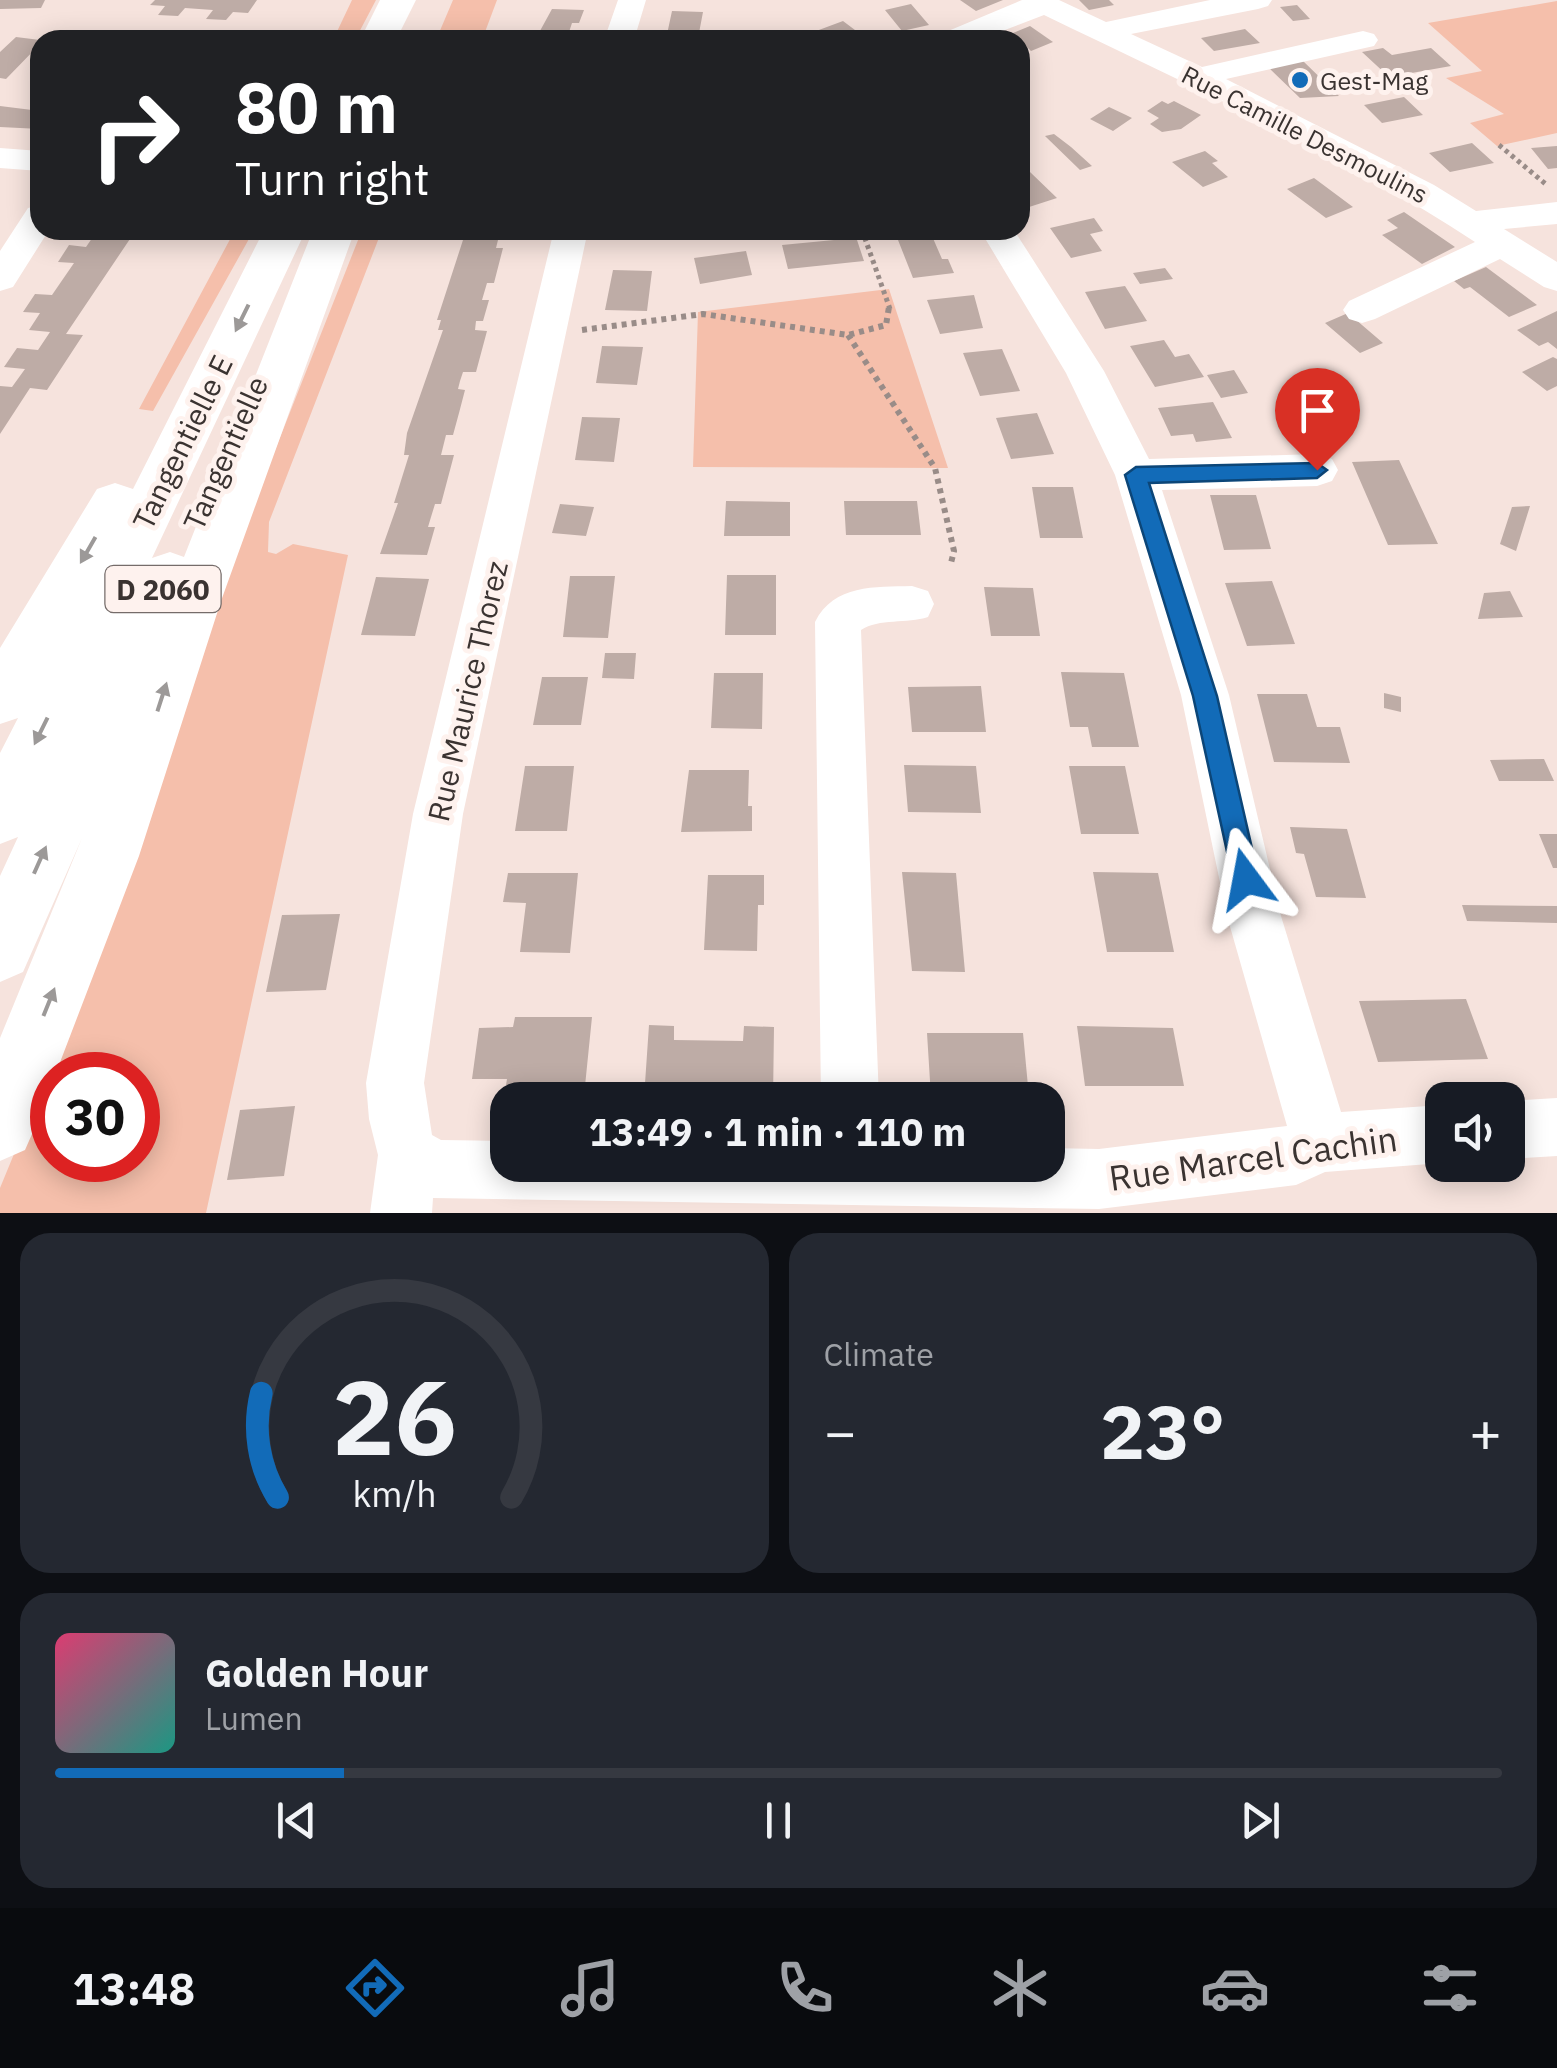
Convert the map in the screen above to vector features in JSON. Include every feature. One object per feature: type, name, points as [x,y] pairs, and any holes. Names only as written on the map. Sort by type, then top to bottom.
[{"type":"main road","points":[[383,30],[398,0]]},
{"type":"main road","points":[[418,30],[431,0]]},
{"type":"main road","name":"Tangentielle E","points":[[0,816],[280,240]]},
{"type":"main road","name":"Tangentielle","points":[[0,949],[321,240]]},
{"type":"main road","points":[[0,1125],[107,856],[194,601],[330,240]]},
{"type":"main road","points":[[0,700],[142,458],[190,422]]},
{"type":"street","points":[[622,30],[632,0]]},
{"type":"street","points":[[1101,34],[1136,22],[1258,0]]},
{"type":"street","name":"Rue Camille Desmoulins","points":[[976,30],[1040,3],[1422,192],[1557,280]]},
{"type":"street","points":[[1204,81],[1218,70],[1364,40]]},
{"type":"street","points":[[0,158],[30,160]]},
{"type":"street","points":[[1362,310],[1488,235],[1484,220],[1557,213]]},
{"type":"street","points":[[0,279],[30,232]]},
{"type":"street","name":"Rue Maurice Thorez","points":[[401,1213],[408,1154],[398,1119],[395,1083],[438,814],[570,240]]},
{"type":"street","points":[[1003,240],[1085,372],[1136,475],[1205,696],[1254,916],[1321,1142]]},
{"type":"street","points":[[1136,475],[1317,470]]},
{"type":"street","points":[[850,1082],[838,622],[861,606],[912,604]]},
{"type":"street","points":[[1525,1129],[1557,1127]]},
{"type":"street","name":"Rue Marcel Cachin","points":[[1065,1179],[1100,1180],[1296,1155],[1321,1142],[1425,1135]]},
{"type":"street","name":"Rue Marcel Cachin","points":[[408,1154],[438,1170],[490,1171]]},
{"type":"path","points":[[1499,145],[1557,193]]},
{"type":"path","points":[[550,330],[572,331],[703,314],[848,335],[886,326],[891,312],[866,240]]},
{"type":"path","points":[[848,335],[935,468],[954,551],[951,563]]},
{"type":"shaded area","points":[[352,0],[376,0],[360,30],[338,30]]},
{"type":"shaded area","points":[[453,0],[497,0],[486,30],[440,30]]},
{"type":"shaded area","points":[[1557,1],[1557,133],[1497,146],[1470,123],[1504,114],[1446,78],[1482,71],[1428,23]]},
{"type":"shaded area","points":[[230,240],[248,240],[153,411],[139,409]]},
{"type":"shaded area","points":[[358,240],[378,240],[269,522],[268,552],[276,554],[293,544],[348,555],[206,1213],[0,1213],[0,1188],[30,1115],[30,1182],[160,1182],[160,1052],[56,1052],[82,989],[217,597]]},
{"type":"shaded area","points":[[889,289],[948,468],[693,467],[698,312]]},
{"type":"building","points":[[0,0],[45,0],[41,8],[0,9]]},
{"type":"building","points":[[155,0],[257,0],[248,13],[233,12],[226,20],[206,19],[213,10],[185,8],[178,16],[158,15],[165,6],[150,5]]},
{"type":"building","points":[[960,0],[1003,0],[976,11]]},
{"type":"building","points":[[1079,0],[1109,0],[1114,5],[1089,10]]},
{"type":"building","points":[[911,4],[929,25],[901,30],[885,10]]},
{"type":"building","points":[[1297,5],[1310,19],[1293,21],[1280,7]]},
{"type":"building","points":[[552,9],[584,10],[579,23],[572,23],[570,30],[540,30]]},
{"type":"building","points":[[672,11],[703,12],[700,30],[668,30]]},
{"type":"building","points":[[843,21],[855,30],[819,30]]},
{"type":"building","points":[[1030,26],[1053,42],[1031,51],[1030,30],[1020,30]]},
{"type":"building","points":[[1245,29],[1260,43],[1214,51],[1201,38]]},
{"type":"building","points":[[16,37],[30,39],[30,54],[6,79],[0,78],[0,52]]},
{"type":"building","points":[[1383,48],[1392,55],[1431,48],[1451,66],[1389,77],[1362,52]]},
{"type":"building","points":[[1302,60],[1339,96],[1300,98],[1267,66]]},
{"type":"building","points":[[1404,97],[1423,115],[1382,123],[1364,105]]},
{"type":"building","points":[[1162,101],[1174,101],[1201,115],[1181,129],[1162,132],[1150,124],[1159,118],[1147,111]]},
{"type":"building","points":[[0,106],[30,110],[30,128],[0,127]]},
{"type":"building","points":[[1109,107],[1132,118],[1113,131],[1090,119]]},
{"type":"building","points":[[1054,134],[1092,166],[1080,170],[1045,136]]},
{"type":"building","points":[[1472,143],[1494,163],[1450,172],[1429,153]]},
{"type":"building","points":[[1557,146],[1557,168],[1548,169],[1531,148]]},
{"type":"building","points":[[1205,151],[1218,161],[1212,163],[1228,177],[1203,187],[1172,162]]},
{"type":"building","points":[[1030,172],[1057,198],[1030,207]]},
{"type":"building","points":[[1314,178],[1353,207],[1326,218],[1287,189]]},
{"type":"building","points":[[1404,212],[1455,247],[1422,264],[1382,235],[1398,228],[1387,220]]},
{"type":"building","points":[[1094,218],[1103,231],[1090,234],[1102,251],[1071,258],[1050,228]]},
{"type":"building","points":[[91,240],[129,240],[66,334],[83,335],[47,390],[30,388],[0,434],[0,386],[12,387],[25,369],[4,367],[17,348],[38,350],[50,332],[29,330],[40,313],[23,312],[35,294],[52,295],[74,263],[58,262],[69,245],[86,247]]},
{"type":"building","points":[[463,240],[498,240],[496,248],[503,248],[494,283],[487,283],[482,300],[489,300],[483,321],[476,321],[475,330],[487,331],[476,372],[463,372],[460,381],[458,389],[465,390],[453,435],[446,435],[441,455],[454,455],[441,504],[435,504],[428,527],[435,527],[427,555],[380,554],[409,455],[404,455],[407,433],[443,330],[438,330],[441,320],[437,320]]},
{"type":"building","points":[[857,240],[864,261],[788,269],[782,245]]},
{"type":"building","points":[[898,240],[934,240],[954,273],[913,278]]},
{"type":"building","points":[[746,251],[752,275],[700,284],[694,258]]},
{"type":"building","points":[[1486,267],[1537,305],[1509,317],[1470,287],[1464,289],[1454,281]]},
{"type":"building","points":[[1165,268],[1173,279],[1140,284],[1133,273]]},
{"type":"building","points":[[613,270],[652,271],[647,311],[605,310]]},
{"type":"building","points":[[1125,286],[1147,321],[1105,329],[1085,292]]},
{"type":"building","points":[[974,295],[983,328],[940,334],[927,300]]},
{"type":"building","points":[[1557,311],[1557,349],[1548,342],[1539,346],[1517,330]]},
{"type":"building","points":[[1348,313],[1383,343],[1360,353],[1325,323]]},
{"type":"building","points":[[1164,340],[1175,357],[1189,354],[1204,377],[1155,387],[1130,346]]},
{"type":"building","points":[[602,346],[643,347],[637,385],[596,383]]},
{"type":"building","points":[[1002,349],[1020,391],[980,396],[963,353]]},
{"type":"building","points":[[1553,357],[1557,359],[1557,386],[1547,391],[1522,372]]},
{"type":"building","points":[[1234,370],[1248,393],[1221,398],[1207,375]]},
{"type":"building","points":[[1213,402],[1232,438],[1196,442],[1193,434],[1171,436],[1158,408]]},
{"type":"building","points":[[1037,413],[1054,454],[1011,459],[996,418]]},
{"type":"building","points":[[582,417],[620,418],[614,462],[575,460]]},
{"type":"building","points":[[1399,460],[1438,544],[1388,545],[1352,462]]},
{"type":"building","points":[[1032,487],[1073,487],[1083,538],[1040,538]]},
{"type":"building","points":[[1210,495],[1256,495],[1271,549],[1224,550]]},
{"type":"building","points":[[726,501],[790,502],[790,536],[724,536]]},
{"type":"building","points":[[844,501],[917,501],[921,535],[846,535]]},
{"type":"building","points":[[560,504],[594,507],[586,536],[552,533]]},
{"type":"building","points":[[1530,506],[1516,551],[1500,544],[1512,507]]},
{"type":"building","points":[[727,575],[776,575],[776,635],[725,635]]},
{"type":"building","points":[[570,576],[615,576],[608,638],[563,637]]},
{"type":"building","points":[[376,577],[429,579],[415,636],[361,635]]},
{"type":"building","points":[[1272,581],[1295,644],[1247,646],[1225,583]]},
{"type":"building","points":[[984,587],[1033,588],[1040,636],[991,636]]},
{"type":"building","points":[[1510,591],[1523,617],[1478,619],[1484,593]]},
{"type":"building","points":[[605,653],[636,653],[634,679],[602,678]]},
{"type":"building","points":[[1061,672],[1124,673],[1139,747],[1092,747],[1088,727],[1070,727]]},
{"type":"building","points":[[714,673],[763,673],[762,729],[711,728]]},
{"type":"building","points":[[542,677],[588,677],[581,725],[533,725]]},
{"type":"building","points":[[981,686],[986,732],[912,732],[908,687]]},
{"type":"building","points":[[1384,693],[1401,697],[1401,712],[1384,708]]},
{"type":"building","points":[[1257,694],[1307,694],[1317,727],[1340,727],[1350,763],[1274,762]]},
{"type":"building","points":[[1544,759],[1554,781],[1499,781],[1490,760]]},
{"type":"building","points":[[904,765],[976,766],[981,813],[908,812]]},
{"type":"building","points":[[525,766],[574,766],[567,831],[515,831]]},
{"type":"building","points":[[1069,766],[1125,766],[1139,834],[1081,834]]},
{"type":"building","points":[[689,770],[749,770],[752,831],[681,832]]},
{"type":"building","points":[[1290,827],[1347,829],[1366,898],[1316,897],[1304,854],[1296,853]]},
{"type":"building","points":[[1539,834],[1557,834],[1557,868],[1553,868]]},
{"type":"building","points":[[902,872],[956,873],[965,972],[912,971]]},
{"type":"building","points":[[1093,872],[1158,873],[1174,952],[1107,952]]},
{"type":"building","points":[[508,873],[578,873],[570,953],[520,952],[526,903],[503,902]]},
{"type":"building","points":[[708,875],[764,875],[764,905],[758,905],[757,951],[704,950]]},
{"type":"building","points":[[1462,905],[1557,906],[1557,923],[1467,921]]},
{"type":"building","points":[[340,914],[326,990],[266,992],[282,915]]},
{"type":"building","points":[[1466,999],[1488,1059],[1378,1062],[1359,1001]]},
{"type":"building","points":[[515,1017],[592,1017],[585,1082],[472,1079],[479,1028],[513,1027]]},
{"type":"building","points":[[649,1025],[674,1026],[674,1040],[743,1041],[744,1026],[774,1027],[773,1082],[645,1082]]},
{"type":"building","points":[[1077,1026],[1173,1028],[1184,1086],[1085,1086]]},
{"type":"building","points":[[927,1033],[1023,1033],[1028,1082],[930,1082]]},
{"type":"building","points":[[295,1106],[284,1176],[227,1180],[240,1110]]},
{"type":"place","name":"Gest-Mag","points":[[1300,80]]},
{"type":"route","points":[[1246,879],[1205,696],[1136,475],[1317,470]]}]
